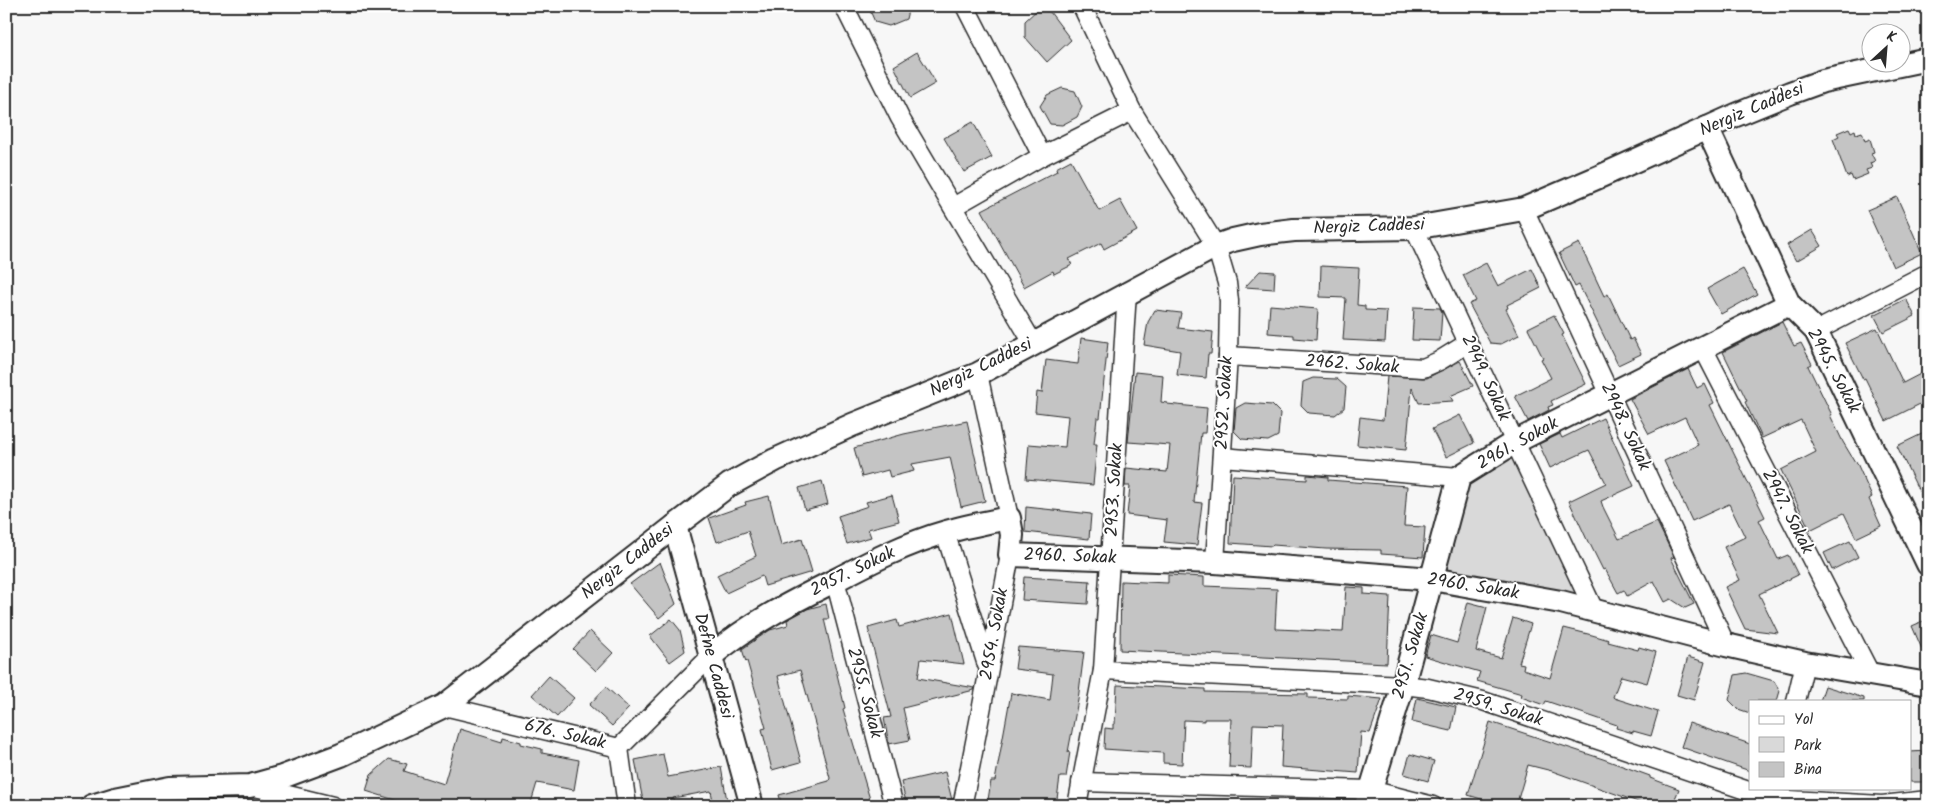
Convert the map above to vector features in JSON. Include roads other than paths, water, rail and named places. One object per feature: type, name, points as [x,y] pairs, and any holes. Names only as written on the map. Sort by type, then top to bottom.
[{"type":"street","points":[[844,6],[900,118],[1033,343]]},
{"type":"street","points":[[965,6],[1042,156]]},
{"type":"street","name":"2952. Sokak","points":[[1082,6],[1132,111],[1216,246],[1227,283],[1229,301],[1228,356],[1215,562]]},
{"type":"street","name":"Nergiz Caddesi","points":[[92,806],[115,799],[170,788],[250,786],[282,777],[341,755],[444,706],[729,486],[775,460],[852,425],[978,374],[1127,292],[1216,246],[1260,234],[1294,230],[1414,228],[1524,209],[1790,93],[1823,81],[1928,59]]},
{"type":"street","points":[[953,207],[1042,156],[1132,111]]},
{"type":"street","name":"2945. Sokak","points":[[1707,128],[1789,304],[1816,331],[1928,564]]},
{"type":"street","name":"2948. Sokak","points":[[1524,209],[1726,645]]},
{"type":"street","name":"2949. Sokak","points":[[1414,228],[1594,610]]},
{"type":"street","points":[[1816,331],[1926,278]]},
{"type":"street","name":"2953. Sokak","points":[[1076,806],[1103,670],[1127,292]]},
{"type":"street","name":"2961. Sokak","points":[[1222,457],[1398,470],[1459,477],[1515,442],[1789,304]]},
{"type":"street","name":"2962. Sokak","points":[[1228,356],[1423,368],[1439,361],[1468,343]]},
{"type":"street","name":"2947. Sokak","points":[[1703,348],[1871,675]]},
{"type":"street","name":"2954. Sokak","points":[[962,806],[979,726],[1012,535],[978,374]]},
{"type":"street","name":"2951. Sokak","points":[[1368,798],[1403,685],[1459,477]]},
{"type":"street","name":"2957. Sokak","points":[[711,656],[734,636],[769,614],[898,550],[945,532],[1009,518]]},
{"type":"street","name":"Defne Caddesi","points":[[675,526],[752,806]]},
{"type":"street","points":[[945,532],[988,668]]},
{"type":"street","name":"2960. Sokak","points":[[1010,555],[1215,562],[1432,579],[1594,610],[1726,645],[1805,663],[1928,684]]},
{"type":"street","name":"2955. Sokak","points":[[835,580],[894,806]]},
{"type":"street","name":"676. Sokak","points":[[444,706],[619,748],[711,656]]},
{"type":"street","points":[[1796,700],[1805,663]]},
{"type":"street","name":"2959. Sokak","points":[[1103,670],[1403,685],[1428,688],[1483,701],[1772,798],[1882,805],[1928,800]]},
{"type":"street","points":[[619,748],[627,806]]},
{"type":"street","points":[[1081,782],[1368,798],[1432,806]]},
{"type":"street","points":[[250,786],[333,806]]}]
